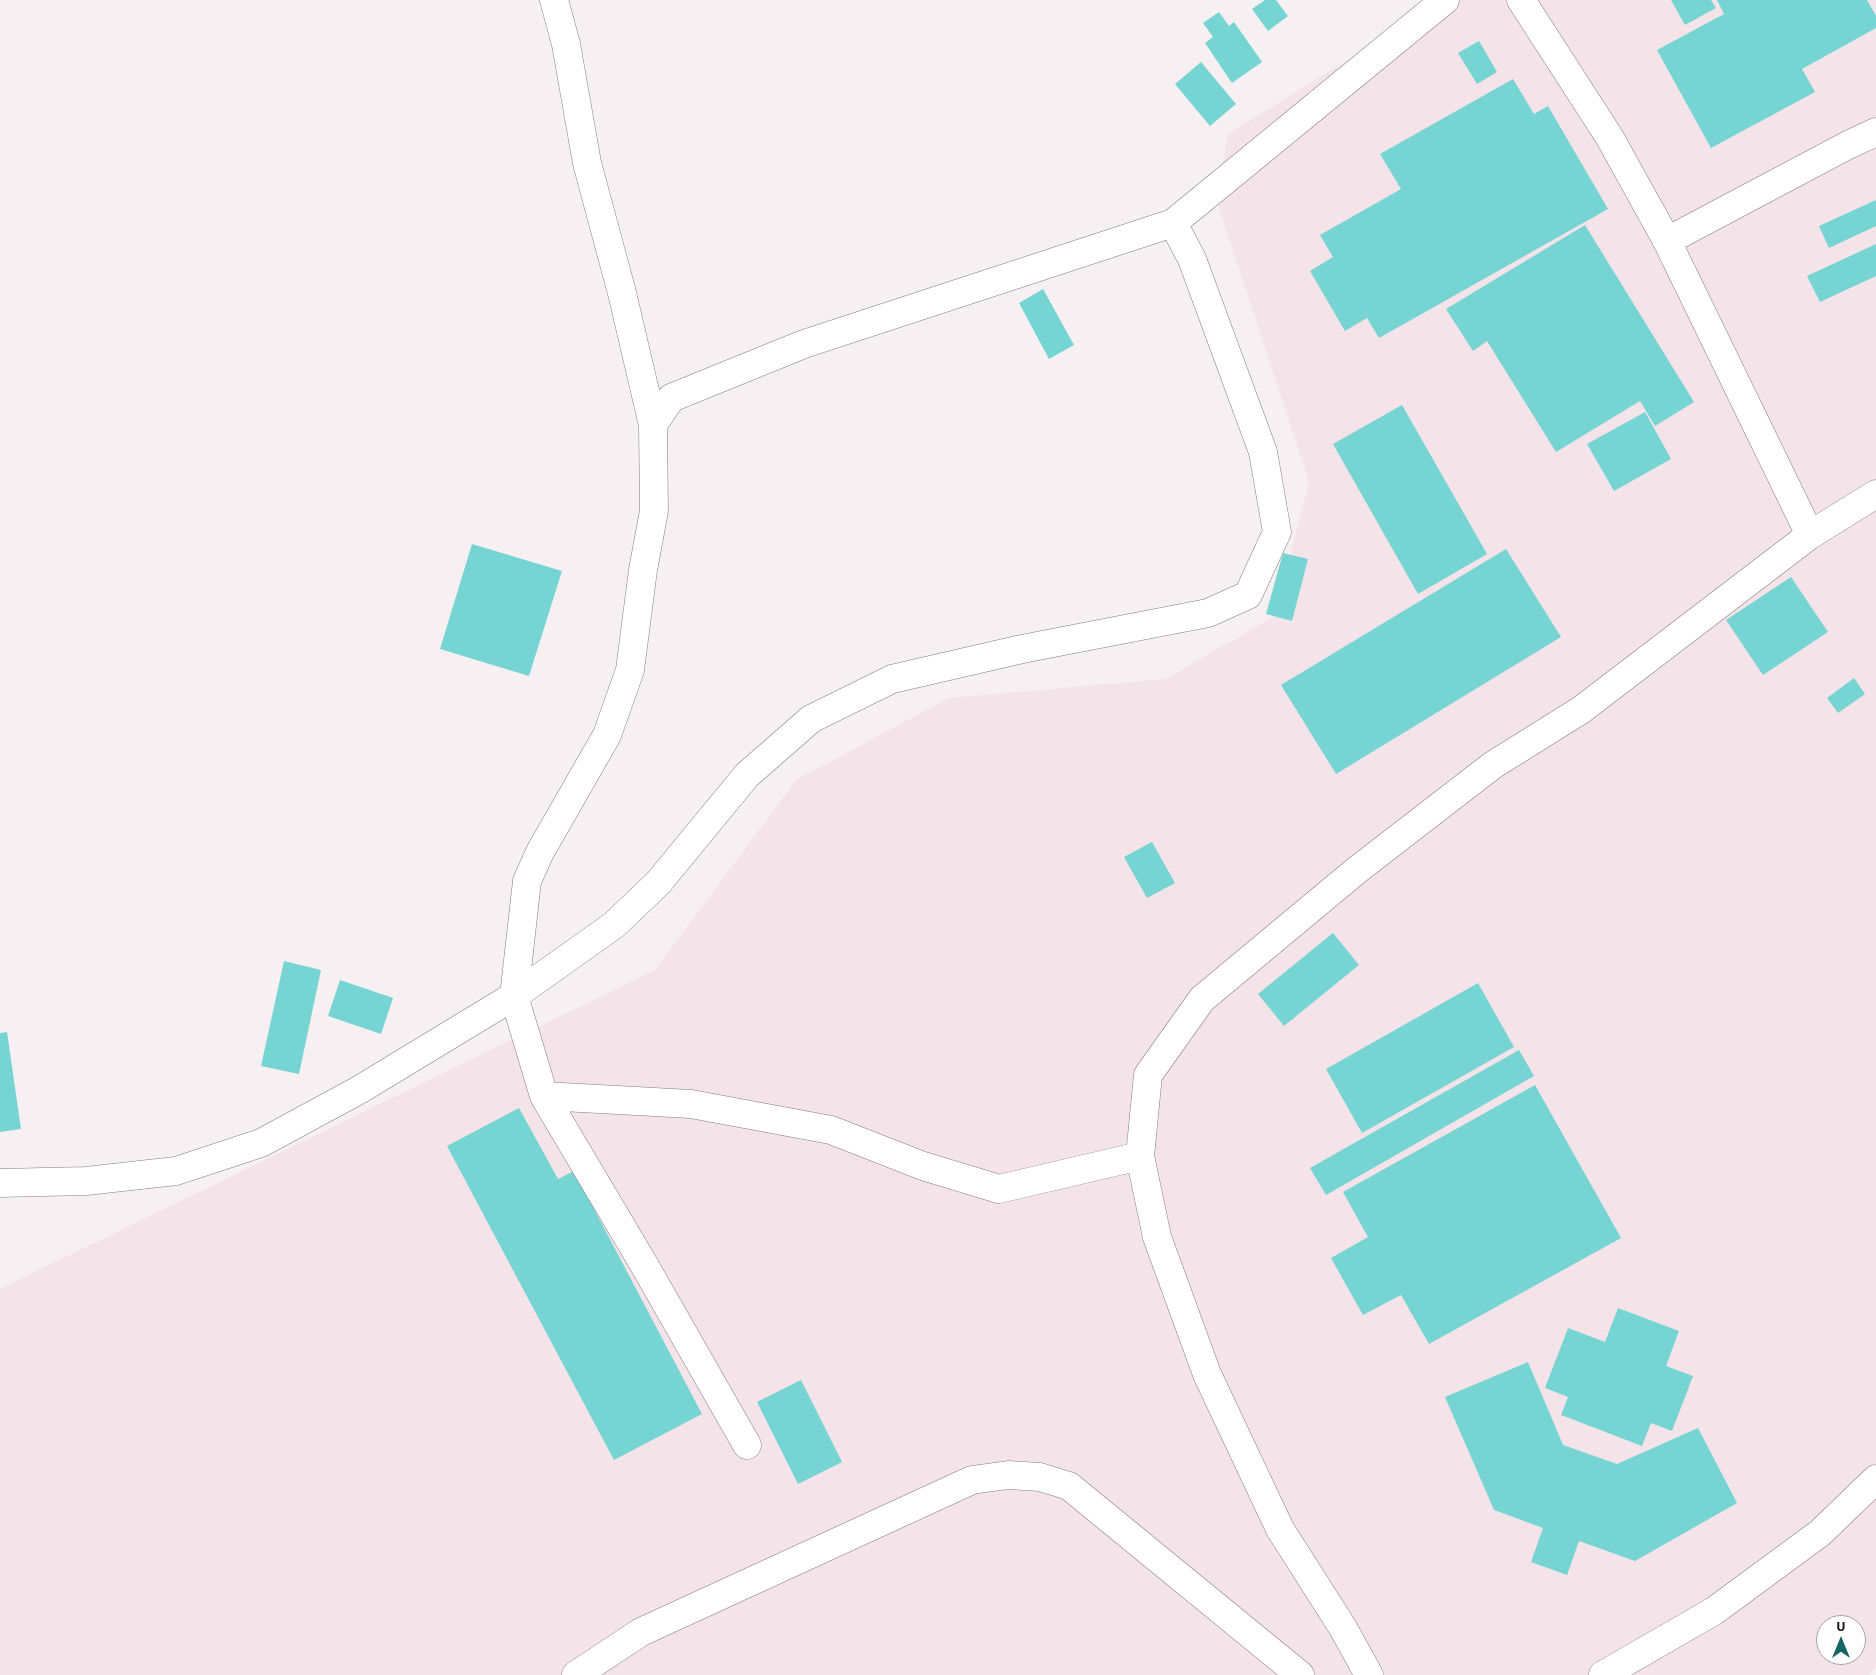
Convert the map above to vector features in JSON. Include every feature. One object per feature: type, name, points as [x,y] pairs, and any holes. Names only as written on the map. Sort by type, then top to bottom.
[{"type":"street","points":[[554,0],[566,44],[587,163],[622,293],[653,425],[654,511],[630,670],[607,735],[540,852],[527,881],[514,996],[544,1096],[646,1268],[746,1445]]},
{"type":"street","points":[[653,425],[671,398],[804,344],[1173,223],[1446,0]]},
{"type":"street","points":[[1521,0],[1610,138],[1667,241],[1810,535]]},
{"type":"street","points":[[1667,241],[1848,144],[1876,132]]},
{"type":"street","points":[[0,1183],[86,1182],[176,1171],[260,1144],[359,1090],[514,996],[614,925],[658,883],[747,774],[811,720],[892,679],[1022,649],[1208,613],[1248,595],[1277,532],[1263,452],[1192,259],[1173,223]]},
{"type":"street","points":[[1369,1675],[1344,1628],[1280,1529],[1207,1374],[1157,1237],[1140,1156],[1148,1075],[1202,999],[1356,870],[1493,765],[1581,710],[1810,535],[1854,510],[1876,494]]},
{"type":"street","points":[[544,1096],[691,1104],[831,1130],[923,1166],[999,1189],[1140,1156]]},
{"type":"street","points":[[576,1675],[641,1632],[972,1480],[1008,1476],[1040,1477],[1069,1486],[1300,1675]]},
{"type":"street","points":[[1603,1675],[1714,1610],[1820,1533],[1876,1479]]},
{"type":"shaded area","points":[[1444,0],[1876,0],[1876,1666],[1869,1675],[0,1675],[0,1289],[655,970],[796,780],[949,698],[1165,679],[1275,616],[1309,482],[1216,199],[1228,134]]},
{"type":"building","points":[[1265,0],[1276,0],[1288,16],[1268,31],[1252,9]]},
{"type":"building","points":[[1671,0],[1711,0],[1716,8],[1685,25]]},
{"type":"building","points":[[1717,0],[1867,0],[1876,16],[1876,28],[1802,69],[1815,92],[1711,148],[1657,50],[1724,14]]},
{"type":"building","points":[[1219,12],[1229,26],[1234,22],[1262,62],[1232,83],[1205,43],[1213,37],[1203,23]]},
{"type":"building","points":[[1479,41],[1497,72],[1477,84],[1458,53]]},
{"type":"building","points":[[1201,62],[1236,104],[1210,126],[1175,84]]},
{"type":"building","points":[[1513,79],[1534,114],[1548,106],[1608,209],[1379,338],[1367,318],[1345,331],[1310,271],[1333,257],[1320,235],[1401,189],[1380,154]]},
{"type":"building","points":[[1876,200],[1876,226],[1829,248],[1819,226]]},
{"type":"building","points":[[1585,225],[1694,402],[1655,426],[1640,401],[1556,452],[1487,341],[1473,351],[1446,309]]},
{"type":"building","points":[[1876,244],[1876,276],[1820,302],[1807,276]]},
{"type":"building","points":[[1043,289],[1074,345],[1049,359],[1019,303]]},
{"type":"building","points":[[1402,405],[1487,554],[1418,594],[1333,444]]},
{"type":"building","points":[[1645,412],[1671,459],[1614,491],[1587,444]]},
{"type":"building","points":[[472,544],[562,571],[529,676],[440,649]]},
{"type":"building","points":[[1506,549],[1561,637],[1336,774],[1281,685]]},
{"type":"building","points":[[1283,553],[1308,559],[1292,621],[1266,614]]},
{"type":"building","points":[[1791,577],[1828,632],[1763,675],[1726,620]]},
{"type":"building","points":[[1854,678],[1865,694],[1838,713],[1827,698]]},
{"type":"building","points":[[1152,842],[1175,883],[1147,898],[1124,857]]},
{"type":"building","points":[[1333,933],[1359,965],[1284,1026],[1258,994]]},
{"type":"building","points":[[284,961],[321,970],[299,1074],[261,1066]]},
{"type":"building","points":[[340,980],[393,998],[381,1034],[328,1016]]},
{"type":"building","points":[[1478,983],[1514,1047],[1362,1133],[1326,1069]]},
{"type":"building","points":[[7,1032],[21,1129],[0,1132],[0,1033]]},
{"type":"building","points":[[1519,1050],[1534,1076],[1326,1195],[1310,1168]]},
{"type":"building","points":[[1535,1085],[1621,1238],[1429,1344],[1401,1295],[1363,1315],[1331,1258],[1368,1237],[1343,1192]]},
{"type":"building","points":[[519,1108],[558,1179],[574,1171],[702,1414],[614,1460],[447,1146]]},
{"type":"building","points":[[1618,1308],[1679,1331],[1666,1366],[1693,1376],[1672,1431],[1651,1423],[1642,1446],[1561,1415],[1568,1397],[1545,1388],[1568,1328],[1605,1342]]},
{"type":"building","points":[[1528,1362],[1563,1445],[1617,1464],[1698,1428],[1737,1503],[1635,1561],[1579,1541],[1567,1575],[1531,1562],[1543,1528],[1494,1510],[1445,1397]]},
{"type":"building","points":[[801,1380],[842,1462],[798,1484],[757,1402]]}]
